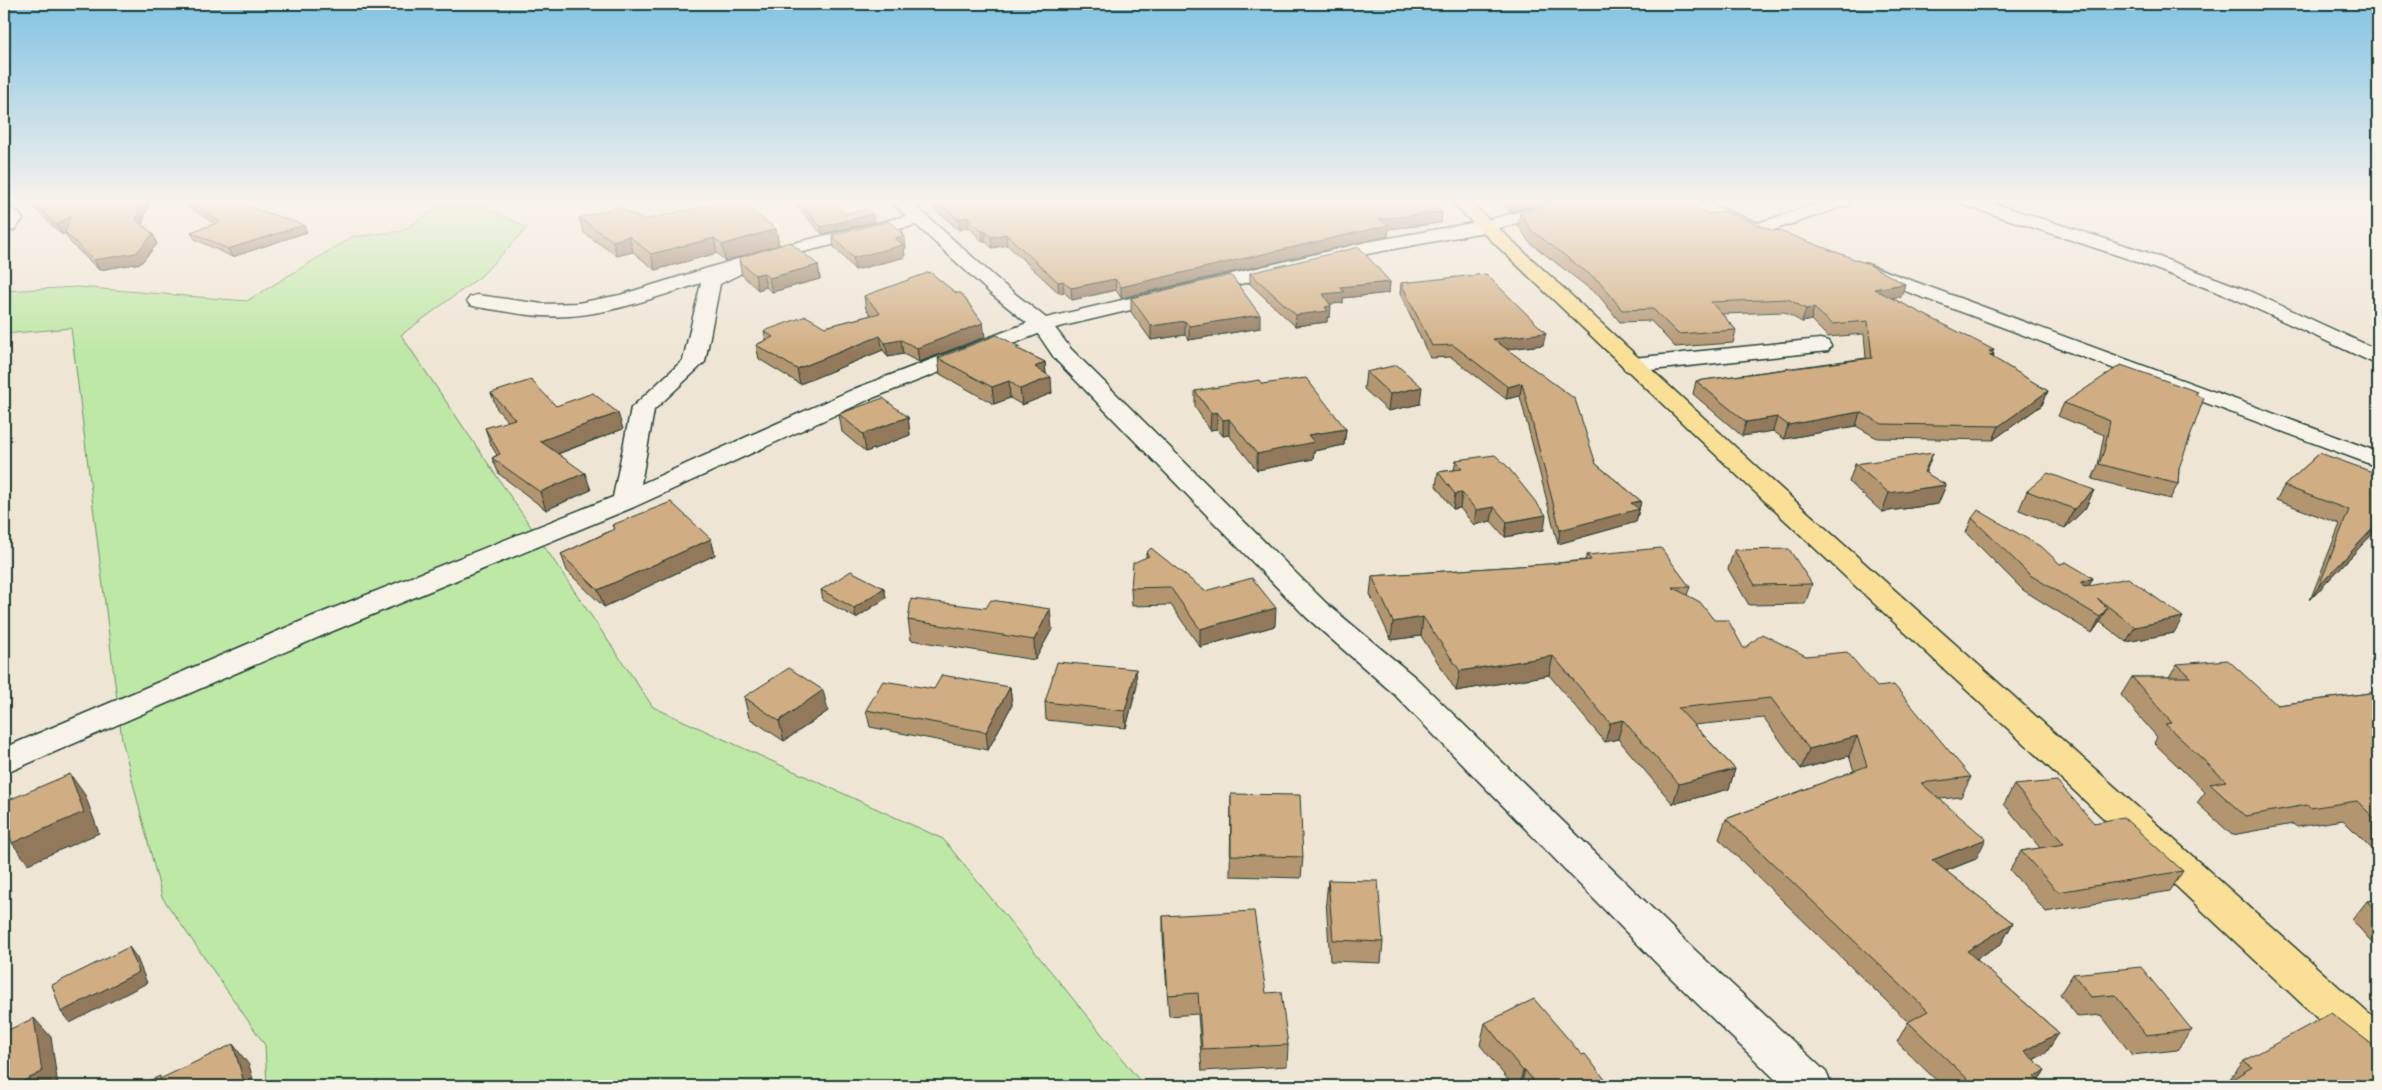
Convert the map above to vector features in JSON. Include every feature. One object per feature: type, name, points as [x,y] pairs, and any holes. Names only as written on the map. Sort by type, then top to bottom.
[{"type":"main road","points":[[1512,252],[2378,1048]]},
{"type":"street","points":[[477,301],[543,310],[578,309],[623,300],[780,252]]},
{"type":"street","points":[[957,252],[997,289],[1042,325],[1063,354],[1316,610],[1405,686],[1682,963],[1811,1086]]},
{"type":"street","points":[[4,762],[322,624],[625,502],[862,394],[1042,325],[1351,252]]},
{"type":"street","points":[[2127,252],[2240,294],[2378,358]]},
{"type":"street","points":[[625,502],[643,408],[694,362],[711,281],[755,259]]},
{"type":"street","points":[[1842,260],[2378,460]]},
{"type":"street","points":[[1633,365],[1820,346]]},
{"type":"green space","points":[[328,252],[504,252],[480,277],[401,335],[653,707],[943,839],[1144,1086],[267,1086],[265,1045],[162,897],[122,740],[71,328],[4,334],[4,291],[78,287],[247,301]]},
{"type":"building","points":[[86,252],[137,252],[136,253],[94,260]]},
{"type":"building","points":[[758,252],[802,252],[818,265],[769,278],[763,273],[755,275],[739,261],[741,257]]},
{"type":"building","points":[[847,252],[877,252],[853,258]]},
{"type":"building","points":[[1025,252],[1273,252],[1121,287],[1115,279],[1071,288],[1063,281],[1058,282]]},
{"type":"building","points":[[1339,252],[1363,252],[1390,282],[1340,287],[1344,292],[1323,294],[1331,306],[1325,307],[1328,311],[1296,315],[1250,273]]},
{"type":"building","points":[[1560,252],[1836,252],[1868,264],[1905,284],[1874,289],[1994,350],[1989,351],[1994,354],[1989,355],[2048,391],[1999,426],[1882,424],[1860,412],[1788,425],[1777,417],[1746,422],[1696,381],[1872,358],[1868,321],[1832,324],[1814,308],[1806,309],[1788,299],[1711,302],[1736,330],[1678,334],[1653,309],[1622,310],[1601,283]]},
{"type":"building","points":[[930,272],[956,293],[961,293],[983,323],[917,348],[901,340],[885,343],[880,336],[797,369],[756,345],[773,337],[764,331],[806,316],[825,327],[880,313],[864,296]]},
{"type":"building","points":[[1486,274],[1546,333],[1493,339],[1575,399],[1596,464],[1641,501],[1631,503],[1639,509],[1560,530],[1522,383],[1508,387],[1453,345],[1432,346],[1401,283]]},
{"type":"building","points":[[1231,275],[1260,315],[1189,326],[1185,321],[1151,326],[1131,298]]},
{"type":"building","points":[[997,335],[1020,347],[1016,348],[1045,362],[1035,367],[1051,377],[1020,389],[1009,381],[992,387],[938,358]]},
{"type":"building","points":[[1397,365],[1422,387],[1390,394],[1366,372]]},
{"type":"building","points":[[2121,365],[2198,392],[2195,394],[2204,398],[2179,468],[2178,484],[2099,464],[2104,451],[2110,421],[2064,403]]},
{"type":"building","points":[[1306,378],[1346,429],[1308,435],[1314,442],[1257,454],[1229,419],[1223,420],[1217,412],[1211,413],[1195,391],[1259,380],[1262,384]]},
{"type":"building","points":[[531,380],[556,406],[593,393],[618,413],[540,441],[585,473],[540,492],[492,458],[500,454],[485,428],[515,419],[491,393]]},
{"type":"building","points":[[883,398],[908,417],[863,434],[839,414]]},
{"type":"building","points":[[1933,453],[1924,472],[1946,485],[1889,493],[1855,464]]},
{"type":"building","points":[[2320,453],[2378,474],[2378,523],[2319,586],[2349,510],[2284,486]]},
{"type":"building","points":[[1495,455],[1507,466],[1546,515],[1507,522],[1494,507],[1476,510],[1462,493],[1455,494],[1438,472],[1462,469],[1456,460]]},
{"type":"building","points":[[2048,473],[2094,490],[2074,509],[2027,491]]},
{"type":"building","points":[[671,502],[711,539],[598,590],[561,554],[615,529],[612,525]]},
{"type":"building","points":[[1978,510],[2043,548],[2060,564],[2066,562],[2093,578],[2080,583],[2084,587],[2128,578],[2183,617],[2135,627],[2097,598],[2107,608],[2100,617],[2030,575],[1972,518]]},
{"type":"building","points":[[1151,548],[1205,591],[1252,578],[1276,608],[1200,629],[1170,587],[1131,588],[1133,563],[1149,556],[1146,553]]},
{"type":"building","points":[[1661,548],[1690,587],[1672,587],[1700,602],[1714,620],[1728,620],[1744,649],[1762,634],[1806,656],[1847,652],[1877,687],[1894,685],[1971,777],[1921,783],[1986,839],[1932,860],[2013,923],[1967,951],[2059,1033],[2024,1051],[2045,1070],[2034,1077],[2045,1086],[1975,1086],[1908,1022],[1928,1011],[1726,819],[1867,766],[1857,736],[1809,749],[1771,698],[1678,708],[1735,769],[1679,784],[1623,720],[1610,723],[1553,656],[1460,671],[1423,617],[1393,622],[1372,576],[1591,560],[1587,555]]},
{"type":"building","points":[[1789,549],[1812,584],[1755,585],[1734,550]]},
{"type":"building","points":[[851,571],[884,588],[854,608],[821,590]]},
{"type":"building","points":[[911,599],[986,608],[991,600],[1050,609],[1034,640],[908,620]]},
{"type":"building","points":[[2228,660],[2277,705],[2378,692],[2378,822],[2357,801],[2310,808],[2307,805],[2245,816],[2210,784],[2226,781],[2165,724],[2172,723],[2132,677],[2191,677],[2177,664]]},
{"type":"building","points":[[1057,662],[1136,669],[1125,711],[1045,702]]},
{"type":"building","points":[[789,668],[823,690],[779,721],[744,697]]},
{"type":"building","points":[[942,675],[1010,687],[986,732],[866,710],[883,681],[934,689]]},
{"type":"building","points":[[70,774],[84,812],[12,843],[4,815],[4,802]]},
{"type":"building","points":[[2057,781],[2094,823],[2123,817],[2183,871],[2058,892],[2021,851],[2064,844],[2014,785]]},
{"type":"building","points":[[1231,794],[1300,795],[1303,857],[1231,855]]},
{"type":"building","points":[[1328,880],[1378,881],[1383,942],[1333,940]]},
{"type":"building","points":[[2378,900],[2378,913],[2367,901]]},
{"type":"building","points":[[1254,911],[1266,993],[1281,992],[1288,1045],[1202,1049],[1198,993],[1168,995],[1163,916]]},
{"type":"building","points":[[129,947],[139,972],[61,1012],[52,985]]},
{"type":"building","points":[[2141,967],[2192,1030],[2146,1035],[2115,995],[2091,997],[2073,974]]},
{"type":"building","points":[[1534,999],[1582,1055],[1585,1054],[1610,1086],[1537,1086],[1525,1070],[1523,1071],[1485,1023]]},
{"type":"building","points":[[2331,1013],[2378,1049],[2378,1086],[2236,1086],[2229,1081],[2252,1067],[2244,1061]]},
{"type":"building","points":[[34,1018],[42,1072],[13,1086],[4,1086],[4,1032]]},
{"type":"building","points":[[233,1044],[245,1086],[137,1086],[160,1076],[160,1079]]}]
